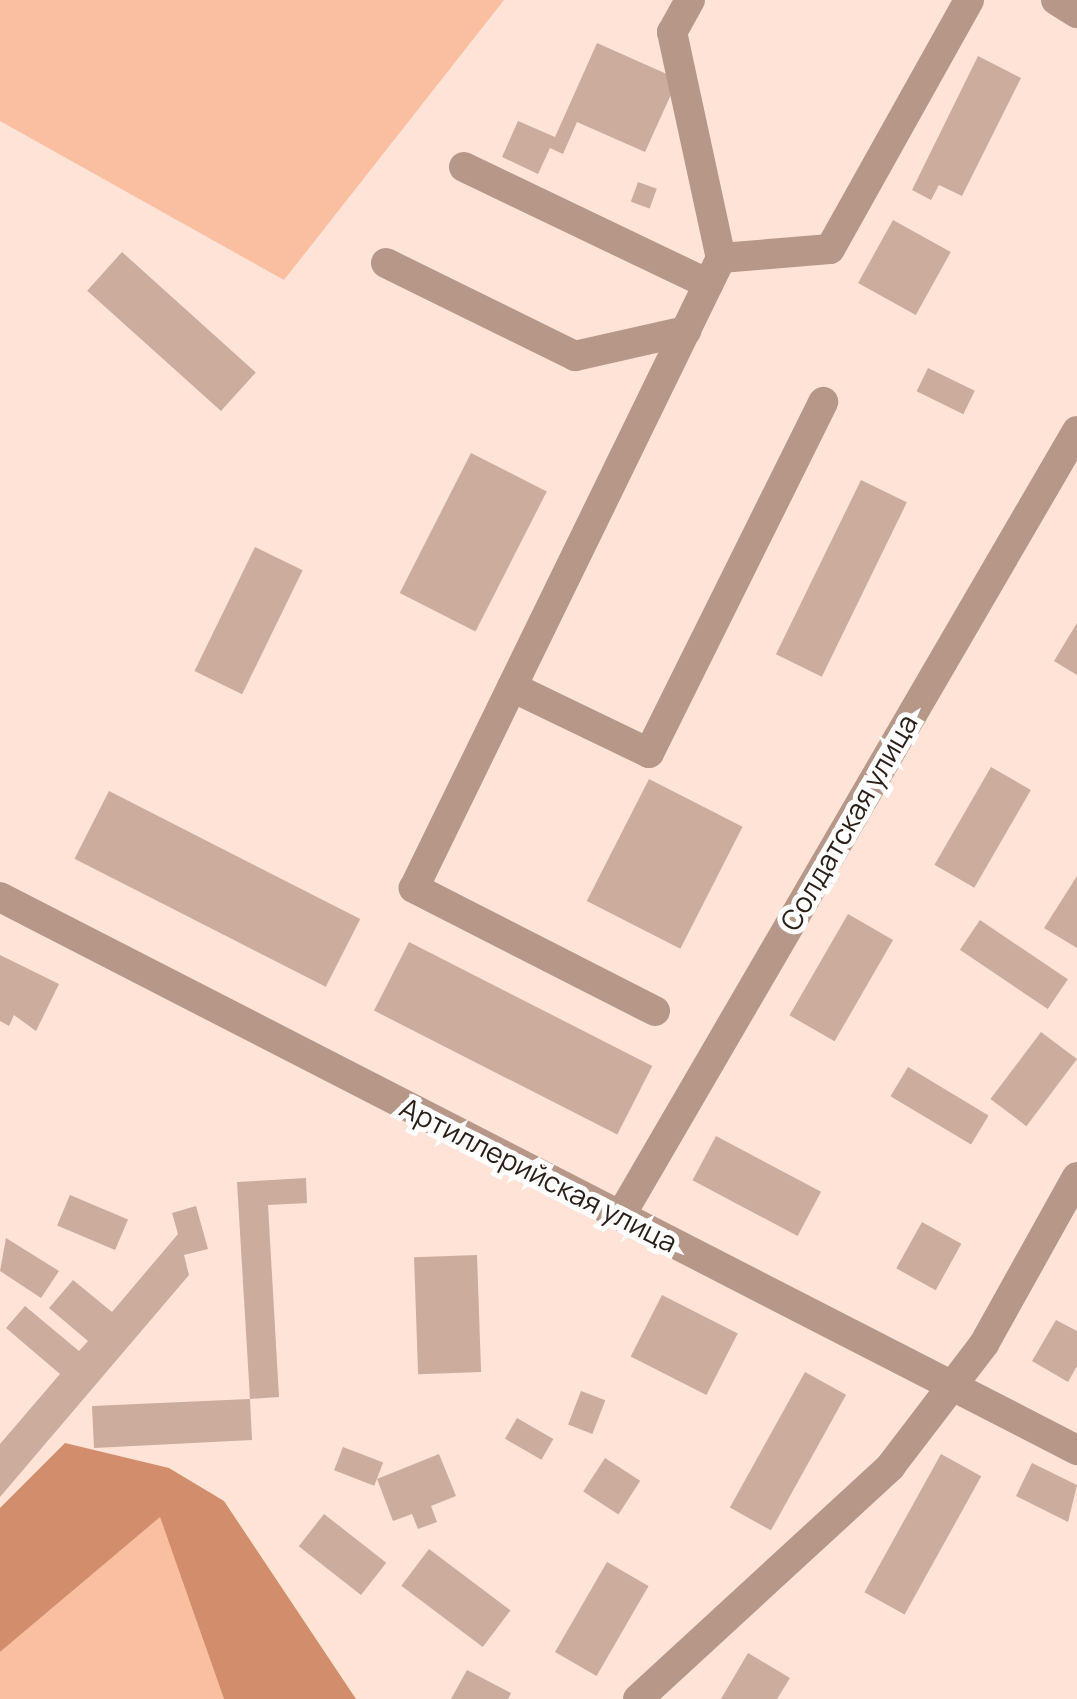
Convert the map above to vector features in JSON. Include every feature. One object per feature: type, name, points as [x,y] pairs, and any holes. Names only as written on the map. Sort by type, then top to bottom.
[{"type":"street","points":[[655,1011],[414,888],[715,271],[672,32],[690,0]]},
{"type":"street","points":[[464,168],[715,271],[830,249],[969,0]]},
{"type":"street","points":[[1056,0],[1077,13]]},
{"type":"street","points":[[386,263],[575,356],[686,331]]},
{"type":"street","points":[[512,688],[649,753],[823,402]]},
{"type":"street","name":"Солдатская улица","points":[[620,1215],[1077,430]]},
{"type":"street","name":"Артиллерийская улица","points":[[0,897],[1077,1450]]},
{"type":"street","points":[[638,1699],[890,1468],[984,1344],[1077,1178]]},
{"type":"shaded area","points":[[0,0],[504,0],[284,280],[0,121]]},
{"type":"shaded area","points":[[65,1443],[169,1468],[224,1501],[356,1699],[224,1699],[160,1517],[0,1652],[0,1508]]},
{"type":"shaded area","points":[[160,1516],[224,1699],[0,1699],[0,1652]]},
{"type":"building","points":[[597,43],[678,79],[645,152],[577,122],[563,154],[550,148],[538,174],[502,157],[518,121],[555,137]]},
{"type":"building","points":[[978,56],[1021,78],[962,196],[939,185],[931,200],[912,190]]},
{"type":"building","points":[[638,182],[657,189],[650,209],[631,202]]},
{"type":"building","points":[[893,220],[951,252],[916,315],[858,283]]},
{"type":"building","points":[[122,252],[256,372],[221,411],[87,291]]},
{"type":"building","points":[[928,368],[975,391],[963,414],[917,391]]},
{"type":"building","points":[[471,453],[547,492],[475,631],[400,593]]},
{"type":"building","points":[[861,480],[907,502],[822,677],[776,654]]},
{"type":"building","points":[[255,547],[303,570],[242,694],[195,671]]},
{"type":"building","points":[[1077,623],[1077,675],[1054,661]]},
{"type":"building","points":[[991,767],[1031,790],[974,888],[934,865]]},
{"type":"building","points":[[649,779],[743,827],[680,949],[587,901]]},
{"type":"building","points":[[109,791],[360,919],[326,987],[74,859]]},
{"type":"building","points":[[1077,876],[1077,948],[1044,928]]},
{"type":"building","points":[[848,914],[893,940],[835,1041],[790,1015]]},
{"type":"building","points":[[980,920],[1068,979],[1048,1009],[960,950]]},
{"type":"building","points":[[409,942],[652,1066],[617,1135],[374,1011]]},
{"type":"building","points":[[0,955],[59,984],[36,1031],[14,1015],[9,1026],[0,1021]]},
{"type":"building","points":[[1041,1032],[1077,1059],[1026,1126],[990,1099]]},
{"type":"building","points":[[908,1067],[989,1115],[971,1145],[890,1096]]},
{"type":"building","points":[[716,1136],[821,1192],[798,1236],[693,1180]]},
{"type":"building","points":[[306,1178],[307,1203],[268,1205],[279,1397],[250,1399],[237,1182]]},
{"type":"building","points":[[70,1195],[128,1220],[115,1250],[57,1225]]},
{"type":"building","points":[[196,1206],[208,1249],[184,1255],[189,1275],[0,1497],[0,1444],[60,1374],[6,1328],[25,1306],[79,1351],[88,1341],[49,1308],[73,1280],[112,1312],[178,1234],[172,1213]]},
{"type":"building","points":[[922,1222],[961,1244],[936,1290],[896,1268]]},
{"type":"building","points":[[6,1238],[59,1271],[41,1298],[0,1271]]},
{"type":"building","points":[[477,1255],[481,1372],[418,1374],[414,1257]]},
{"type":"building","points":[[662,1295],[738,1334],[706,1395],[631,1356]]},
{"type":"building","points":[[1056,1320],[1077,1331],[1077,1366],[1068,1382],[1032,1361]]},
{"type":"building","points":[[805,1372],[846,1395],[771,1530],[730,1508]]},
{"type":"building","points":[[581,1391],[605,1400],[592,1434],[568,1425]]},
{"type":"building","points":[[250,1399],[252,1440],[94,1448],[92,1406]]},
{"type":"building","points":[[517,1418],[553,1439],[541,1460],[505,1439]]},
{"type":"building","points":[[343,1447],[383,1462],[374,1486],[334,1470]]},
{"type":"building","points":[[439,1454],[456,1496],[431,1506],[437,1522],[418,1529],[412,1514],[393,1521],[377,1479]]},
{"type":"building","points":[[941,1454],[981,1476],[905,1614],[864,1592]]},
{"type":"building","points":[[605,1458],[640,1481],[618,1514],[583,1492]]},
{"type":"building","points":[[1032,1463],[1077,1485],[1068,1522],[1016,1496]]},
{"type":"building","points":[[324,1514],[386,1563],[361,1595],[299,1546]]},
{"type":"building","points":[[429,1549],[510,1610],[483,1647],[401,1586]]},
{"type":"building","points":[[607,1562],[649,1586],[597,1676],[555,1652]]},
{"type":"building","points":[[748,1653],[790,1678],[777,1699],[721,1699]]},
{"type":"building","points":[[467,1670],[511,1693],[508,1699],[451,1699]]}]
